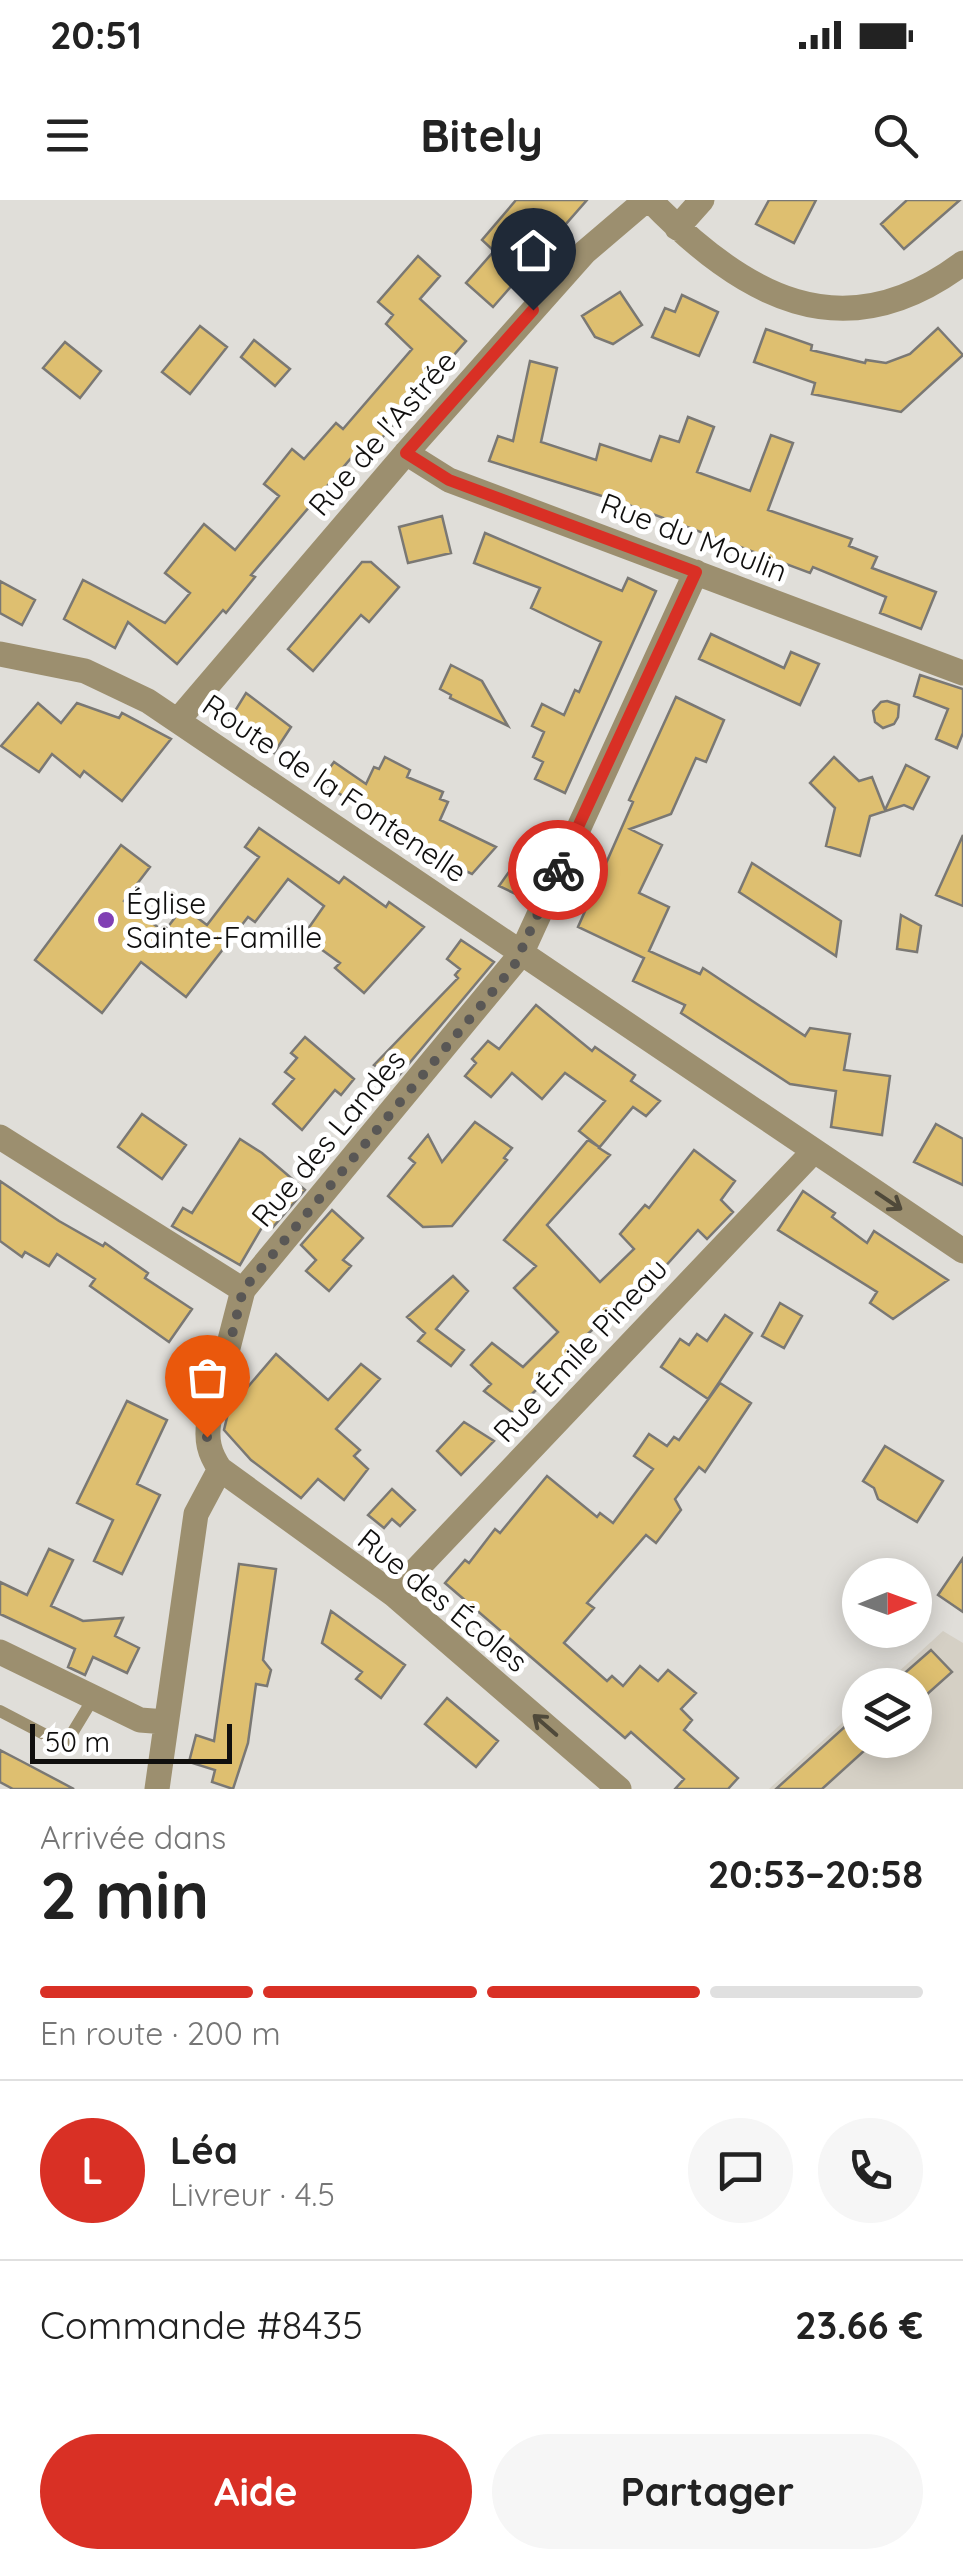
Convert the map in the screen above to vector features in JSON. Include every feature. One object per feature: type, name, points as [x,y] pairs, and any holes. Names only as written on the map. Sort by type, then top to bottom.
[{"type":"street","points":[[648,200],[738,277],[764,291],[816,305],[866,306],[906,299],[963,263]]},
{"type":"street","name":"Rue de l'Astrée","points":[[178,720],[406,453],[585,252],[648,200]]},
{"type":"street","points":[[677,228],[702,200]]},
{"type":"street","name":"Rue du Moulin","points":[[406,453],[449,480],[963,673]]},
{"type":"street","name":"Rue des Landes","points":[[220,1469],[207,1437],[243,1290],[521,954],[696,572]]},
{"type":"street","name":"Route de la Fontenelle","points":[[0,654],[85,670],[117,683],[178,720],[963,1251]]},
{"type":"street","points":[[0,1138],[243,1290]]},
{"type":"street","name":"Rue Émile Pineau","points":[[393,1594],[814,1150]]},
{"type":"street","points":[[158,1789],[196,1514],[220,1469]]},
{"type":"street","name":"Rue des Écoles","points":[[220,1469],[393,1594],[619,1789]]},
{"type":"street","points":[[0,1652],[140,1720],[166,1722]]},
{"type":"lane","points":[[0,1710],[65,1746],[94,1697]]},
{"type":"shaded area","points":[[943,1631],[963,1643],[963,1789],[769,1789],[842,1723],[842,1758],[932,1758],[932,1668],[903,1668],[924,1648],[932,1648],[932,1641]]},
{"type":"building","points":[[516,200],[587,200],[493,307],[466,283],[494,251],[482,240]]},
{"type":"building","points":[[769,200],[816,200],[794,243],[756,224]]},
{"type":"building","points":[[907,200],[960,200],[904,249],[881,224]]},
{"type":"building","points":[[418,256],[440,276],[420,299],[466,341],[360,463],[352,457],[251,575],[255,577],[226,613],[223,610],[177,664],[128,622],[115,648],[64,619],[83,580],[165,623],[190,593],[165,573],[204,524],[235,550],[279,496],[264,484],[292,449],[304,459],[336,423],[343,429],[412,349],[386,324],[393,315],[378,302]]},
{"type":"building","points":[[620,292],[642,325],[613,344],[595,337],[582,316]]},
{"type":"building","points":[[682,295],[718,312],[699,356],[652,337],[665,308],[675,312]]},
{"type":"building","points":[[200,326],[227,347],[190,394],[162,372]]},
{"type":"building","points":[[938,328],[963,355],[901,412],[812,394],[815,383],[754,362],[766,329],[812,345],[811,350],[865,363],[886,363],[910,354]]},
{"type":"building","points":[[254,340],[290,369],[275,386],[241,357]]},
{"type":"building","points":[[65,342],[101,371],[80,398],[43,368]]},
{"type":"building","points":[[530,361],[557,368],[541,442],[596,460],[600,444],[651,461],[660,436],[679,442],[688,417],[714,427],[697,472],[750,491],[771,435],[793,443],[768,510],[852,539],[849,546],[877,557],[872,568],[936,592],[921,629],[880,613],[886,597],[813,567],[810,573],[618,501],[489,461],[498,436],[513,441]]},
{"type":"building","points":[[442,516],[451,553],[408,563],[399,527]]},
{"type":"building","points":[[485,533],[622,591],[628,578],[656,591],[565,793],[535,779],[543,762],[533,757],[544,732],[532,726],[542,704],[564,715],[601,642],[531,608],[540,588],[474,563]]},
{"type":"building","points":[[362,562],[371,562],[399,587],[369,622],[361,615],[313,671],[288,649]]},
{"type":"building","points":[[0,581],[35,600],[22,625],[0,613]]},
{"type":"building","points":[[711,634],[784,668],[791,652],[819,664],[800,705],[699,659]]},
{"type":"building","points":[[451,665],[482,681],[508,726],[450,698],[440,689]]},
{"type":"building","points":[[920,675],[963,689],[963,733],[957,748],[936,739],[948,709],[914,696]]},
{"type":"building","points":[[246,693],[291,727],[274,753],[227,724]]},
{"type":"building","points":[[676,697],[724,720],[706,762],[696,758],[671,814],[630,829],[662,845],[639,893],[669,907],[649,951],[700,974],[703,968],[805,1036],[810,1028],[850,1034],[844,1070],[890,1076],[882,1135],[831,1127],[836,1091],[790,1084],[681,1013],[685,1005],[633,981],[644,958],[578,927]]},
{"type":"building","points":[[887,701],[899,705],[898,717],[894,724],[883,728],[875,722],[873,711]]},
{"type":"building","points":[[38,703],[61,723],[77,703],[119,718],[122,713],[171,739],[122,801],[84,771],[80,777],[52,754],[39,772],[1,746]]},
{"type":"building","points":[[385,757],[410,770],[407,777],[443,792],[440,799],[448,802],[440,820],[496,847],[472,874],[433,856],[435,850],[397,832],[399,828],[319,782],[334,762],[366,784],[374,767],[379,769]]},
{"type":"building","points":[[834,757],[859,781],[872,777],[885,810],[906,765],[929,777],[913,809],[904,805],[870,816],[860,856],[826,846],[835,808],[810,783]]},
{"type":"building","points":[[259,828],[339,883],[344,877],[386,907],[389,902],[424,927],[364,993],[335,968],[340,963],[303,936],[324,906],[288,879],[255,922],[248,917],[186,997],[141,962],[102,1013],[35,960],[121,845],[150,867],[124,901],[164,932],[183,907],[207,925],[259,857],[245,847]]},
{"type":"building","points":[[537,832],[546,837],[520,896],[499,886]]},
{"type":"building","points":[[963,835],[963,906],[936,895]]},
{"type":"building","points":[[752,863],[841,921],[836,956],[739,892]]},
{"type":"building","points":[[901,915],[921,926],[917,952],[897,949]]},
{"type":"building","points":[[461,940],[494,962],[396,1079],[374,1065],[458,978],[455,975],[460,969],[447,959]]},
{"type":"building","points":[[536,1005],[592,1051],[595,1047],[635,1075],[631,1081],[660,1101],[646,1116],[633,1107],[599,1148],[610,1155],[547,1225],[600,1282],[634,1249],[620,1234],[645,1205],[649,1208],[694,1150],[735,1181],[721,1200],[733,1212],[707,1239],[698,1230],[644,1290],[640,1286],[579,1342],[581,1345],[513,1413],[484,1391],[491,1384],[471,1365],[492,1343],[523,1367],[558,1332],[514,1288],[536,1266],[504,1240],[588,1140],[599,1147],[579,1131],[605,1101],[565,1073],[542,1099],[512,1073],[491,1097],[465,1076],[476,1063],[472,1059],[488,1041],[499,1049]]},
{"type":"building","points":[[305,1037],[354,1079],[341,1095],[335,1090],[302,1130],[273,1104],[294,1079],[285,1072],[297,1058],[291,1053]]},
{"type":"building","points":[[142,1114],[186,1145],[162,1179],[118,1147]]},
{"type":"building","points":[[475,1122],[512,1148],[504,1158],[507,1160],[452,1226],[423,1227],[388,1196],[415,1163],[409,1158],[428,1135],[442,1162]]},
{"type":"building","points":[[936,1124],[963,1139],[963,1185],[914,1162]]},
{"type":"building","points":[[240,1139],[305,1190],[273,1227],[265,1222],[240,1265],[172,1226],[183,1208],[192,1213]]},
{"type":"building","points":[[0,1181],[59,1221],[103,1246],[105,1243],[148,1273],[145,1278],[192,1309],[169,1342],[90,1286],[95,1279],[57,1254],[49,1266],[25,1252],[22,1257],[0,1241]]},
{"type":"building","points":[[803,1191],[835,1213],[832,1217],[867,1243],[874,1231],[948,1280],[893,1319],[870,1303],[877,1292],[778,1230]]},
{"type":"building","points":[[332,1210],[363,1238],[343,1260],[351,1266],[329,1291],[306,1271],[316,1260],[301,1245]]},
{"type":"building","points":[[453,1276],[468,1291],[436,1329],[464,1350],[451,1366],[418,1341],[425,1333],[407,1317]]},
{"type":"building","points":[[780,1303],[802,1316],[784,1348],[762,1336]]},
{"type":"building","points":[[725,1315],[752,1333],[708,1399],[661,1367],[680,1339],[689,1345],[697,1334],[707,1341]]},
{"type":"building","points":[[276,1354],[328,1400],[361,1364],[380,1379],[336,1429],[360,1450],[354,1456],[368,1469],[344,1500],[318,1479],[301,1498],[251,1460],[224,1430],[229,1409]]},
{"type":"building","points":[[720,1383],[751,1403],[705,1472],[699,1467],[675,1499],[681,1510],[656,1543],[646,1535],[587,1603],[594,1608],[564,1643],[607,1681],[612,1676],[623,1686],[640,1666],[658,1681],[668,1670],[696,1693],[681,1709],[692,1720],[684,1730],[738,1778],[728,1789],[675,1789],[684,1779],[631,1732],[625,1738],[445,1583],[465,1560],[469,1563],[495,1529],[500,1533],[547,1476],[597,1517],[600,1513],[613,1523],[653,1469],[634,1456],[649,1434],[667,1446],[674,1437],[679,1440]]},
{"type":"building","points":[[127,1401],[167,1420],[137,1484],[160,1495],[122,1574],[94,1561],[113,1520],[77,1503]]},
{"type":"building","points":[[464,1422],[494,1441],[461,1475],[437,1451]]},
{"type":"building","points":[[885,1446],[943,1481],[917,1522],[878,1499],[874,1488],[863,1481]]},
{"type":"building","points":[[392,1489],[415,1510],[400,1526],[392,1519],[384,1528],[368,1515]]},
{"type":"building","points":[[49,1549],[73,1560],[51,1606],[83,1621],[123,1618],[115,1636],[139,1648],[127,1673],[93,1657],[85,1675],[68,1667],[75,1649],[0,1614],[0,1582],[27,1595]]},
{"type":"building","points":[[963,1558],[963,1612],[938,1595]]},
{"type":"building","points":[[239,1564],[276,1569],[263,1660],[271,1670],[267,1686],[256,1684],[248,1743],[233,1789],[212,1782],[215,1770],[189,1762],[196,1735],[214,1741]]},
{"type":"building","points":[[331,1611],[405,1665],[381,1698],[356,1679],[362,1672],[322,1643]]},
{"type":"building","points":[[931,1650],[952,1672],[932,1690],[932,1668],[910,1668]]},
{"type":"building","points":[[447,1698],[498,1741],[476,1767],[425,1724]]},
{"type":"building","points":[[842,1729],[842,1758],[856,1758],[822,1789],[776,1789]]},
{"type":"building","points":[[0,1750],[74,1789],[13,1789],[0,1782]]},
{"type":"way so far","points":[[207,1437],[243,1290],[514,966],[558,870]]},
{"type":"place","name":"Église Sainte-Famille","points":[[106,920]]},
{"type":"route","points":[[533,310],[406,453],[449,480],[696,572],[558,870]]}]
